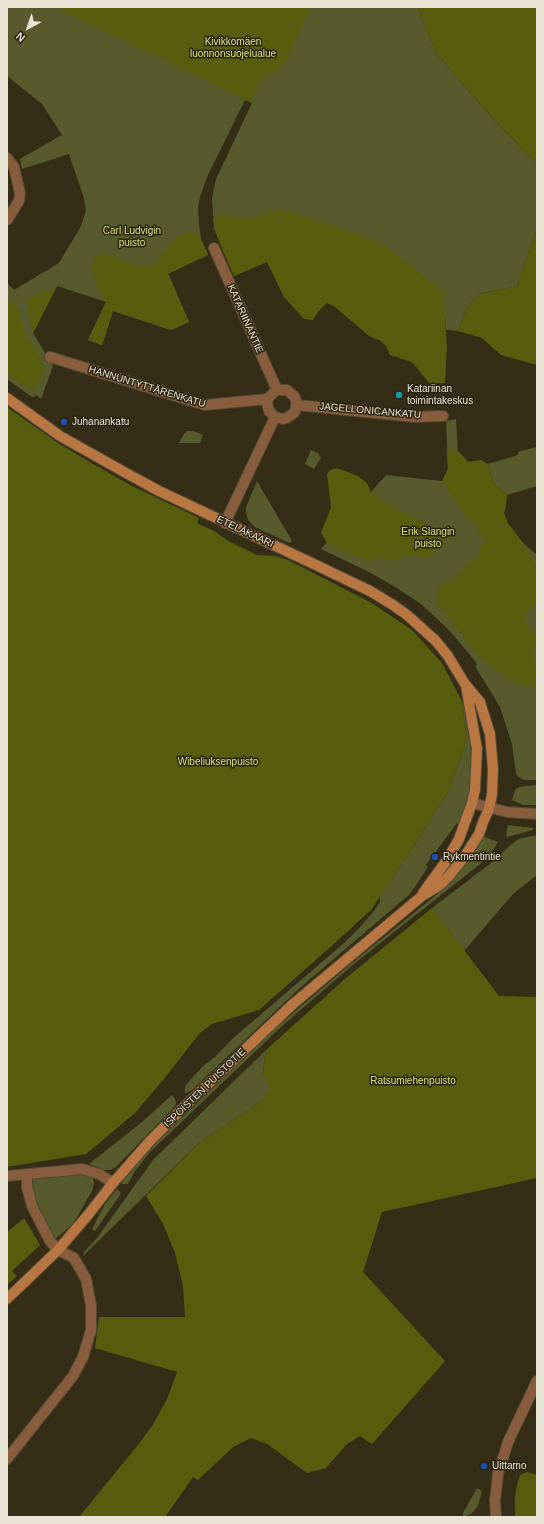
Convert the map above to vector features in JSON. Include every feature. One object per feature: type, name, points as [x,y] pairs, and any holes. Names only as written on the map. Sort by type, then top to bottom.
[{"type":"main road","name":"ETELÄKAARI","points":[[7,398],[60,436],[84,450],[159,491],[318,566],[393,605],[420,626],[436,641],[448,656],[466,684],[480,702],[490,734],[493,769],[492,794],[489,808]]},
{"type":"main road","name":"ETELÄKAARI","points":[[466,684],[477,749],[476,780],[472,803]]},
{"type":"main road","name":"ISPOISTEN PUISTOTIE","points":[[422,896],[448,860],[459,839],[472,803]]},
{"type":"main road","name":"ISPOISTEN PUISTOTIE","points":[[7,1299],[58,1250],[150,1141],[187,1104],[288,1009],[422,896],[440,885],[457,868],[478,834],[489,808]]},
{"type":"street","points":[[7,158],[14,167],[20,193],[19,201],[7,220]]},
{"type":"street","name":"KATARIINANTIE","points":[[214,248],[277,390]]},
{"type":"street","name":"HANNUNTYTTÄRENKATU","points":[[50,357],[205,405],[268,399]]},
{"type":"street","points":[[277,390],[287,390],[291,392],[297,405],[291,416],[283,419],[275,417],[268,407],[268,399],[277,390]]},
{"type":"street","name":"JAGELLONICANKATU","points":[[297,405],[415,417],[443,416]]},
{"type":"street","points":[[225,523],[275,417]]},
{"type":"street","points":[[472,803],[489,808],[524,814],[537,814]]},
{"type":"street","points":[[7,1176],[82,1169],[95,1172],[113,1183]]},
{"type":"street","points":[[7,1459],[73,1376],[83,1357],[91,1330],[91,1304],[86,1279],[74,1258],[58,1250],[50,1241],[32,1206],[27,1174]]},
{"type":"street","points":[[496,1517],[495,1501],[498,1474],[508,1442],[537,1381]]},
{"type":"green space","name":"Carl Ludvigin puisto","points":[[7,7],[417,7],[437,54],[485,110],[537,164],[537,229],[517,286],[479,294],[466,309],[458,331],[446,330],[445,317],[294,249],[234,276],[214,229],[212,198],[216,179],[252,103],[245,100],[207,177],[200,197],[198,207],[201,239],[208,255],[168,273],[189,322],[171,330],[113,311],[102,345],[88,340],[106,302],[57,286],[33,333],[53,366],[41,399],[36,395],[32,397],[7,379],[7,283],[14,290],[59,263],[81,226],[86,210],[84,198],[69,154],[22,169],[20,159],[62,135],[42,104],[7,76]]},
{"type":"green space","name":"Kivikkomäen luonnonsuojelualue","points":[[54,7],[311,7],[289,55],[282,65],[262,78],[250,102]]},
{"type":"green space","points":[[417,7],[537,7],[537,164],[485,110],[437,54]]},
{"type":"green space","points":[[281,209],[367,237],[389,248],[443,291],[447,347],[445,383],[429,383],[412,362],[390,355],[386,346],[381,341],[369,336],[335,307],[327,303],[318,312],[313,320],[304,319],[284,297],[267,262],[234,276],[219,241],[213,219],[225,213],[237,219],[256,217],[267,212]]},
{"type":"green space","points":[[537,229],[537,365],[501,355],[482,338],[458,331],[466,309],[479,294],[517,286]]},
{"type":"green space","points":[[190,232],[198,234],[208,255],[168,274],[189,322],[171,330],[113,311],[102,345],[88,340],[106,302],[95,282],[92,269],[95,257],[104,253],[139,267],[152,265],[160,258],[168,245],[176,238]]},
{"type":"green space","points":[[45,289],[55,290],[33,333],[27,309],[27,300]]},
{"type":"green space","points":[[11,300],[15,303],[19,310],[24,332],[42,361],[43,369],[36,389],[25,387],[7,373],[7,302]]},
{"type":"green space","name":"Wibeliuksenpuisto","points":[[7,407],[58,443],[93,464],[132,486],[199,518],[197,523],[214,531],[228,541],[257,555],[276,556],[288,560],[372,603],[412,630],[442,663],[462,701],[467,739],[450,788],[371,910],[259,1010],[212,1024],[200,1033],[135,1113],[86,1154],[7,1167]]},
{"type":"green space","name":"Erik Slangin puisto","points":[[456,419],[460,488],[537,555],[537,780],[524,780],[517,776],[512,744],[500,707],[475,666],[477,665],[475,661],[450,631],[421,604],[397,588],[369,572],[321,549],[386,475],[442,481],[448,469],[446,421]]},
{"type":"green space","points":[[187,431],[193,431],[203,435],[200,443],[179,443]]},
{"type":"green space","points":[[537,447],[537,486],[507,495],[494,484],[488,464],[518,455],[518,452]]},
{"type":"green space","points":[[311,450],[318,453],[321,458],[314,469],[305,464]]},
{"type":"green space","points":[[447,450],[458,451],[468,462],[481,460],[488,464],[494,484],[507,495],[504,513],[508,523],[523,543],[537,568],[537,606],[532,606],[524,618],[536,638],[533,654],[537,670],[537,688],[516,683],[483,661],[438,605],[437,587],[455,578],[466,564],[477,557],[484,541],[475,524],[464,514],[442,481],[448,469]]},
{"type":"green space","points":[[337,468],[358,476],[367,483],[371,492],[389,505],[424,523],[437,532],[440,548],[428,558],[408,555],[392,561],[378,557],[370,561],[346,553],[327,543],[321,533],[331,507],[327,474],[330,470]]},
{"type":"green space","points":[[257,481],[292,541],[289,543],[255,527],[248,520],[246,507]]},
{"type":"green space","points":[[462,701],[466,710],[473,745],[470,795],[459,825],[457,823],[426,865],[428,867],[410,894],[302,986],[192,1090],[185,1093],[185,1086],[202,1067],[216,1056],[231,1040],[343,944],[374,911],[380,902],[380,896],[450,788],[467,739]]},
{"type":"green space","points":[[537,785],[537,805],[523,805],[512,800],[515,790],[519,787]]},
{"type":"green space","points":[[508,825],[533,828],[533,830],[507,837]]},
{"type":"green space","points":[[537,835],[537,875],[513,894],[464,951],[432,908],[491,863],[514,842],[519,839]]},
{"type":"green space","points":[[483,836],[498,842],[489,857],[354,964],[282,1026],[149,1153],[135,1171],[128,1184],[121,1183],[147,1151],[280,1024],[353,962],[436,895],[466,864]]},
{"type":"green space","name":"Ratsumiehenpuisto","points":[[432,908],[499,996],[537,997],[537,1178],[382,1212],[363,1272],[445,1361],[372,1444],[360,1436],[347,1444],[326,1468],[307,1473],[267,1444],[251,1438],[233,1447],[198,1480],[193,1477],[165,1517],[79,1517],[138,1445],[154,1423],[167,1399],[177,1372],[95,1348],[99,1317],[185,1317],[183,1286],[175,1253],[163,1224],[146,1196],[199,1143],[259,1103],[270,1090],[263,1073],[266,1050],[346,978]]},
{"type":"green space","points":[[266,1050],[263,1073],[271,1090],[259,1103],[199,1143],[83,1256],[84,1252],[97,1238],[153,1160]]},
{"type":"green space","points":[[172,1095],[175,1099],[175,1106],[116,1167],[110,1170],[104,1170],[89,1164],[142,1122]]},
{"type":"green space","points":[[77,1172],[89,1174],[93,1178],[94,1183],[92,1191],[73,1224],[54,1240],[41,1216],[33,1193],[33,1179]]},
{"type":"green space","points":[[117,1189],[121,1193],[120,1195],[95,1231],[92,1229],[105,1204]]},
{"type":"green space","points":[[24,1218],[40,1245],[12,1271],[17,1276],[7,1285],[7,1232]]},
{"type":"green space","points":[[527,1472],[537,1475],[537,1517],[515,1517],[515,1497],[517,1485],[520,1475]]},
{"type":"green space","points":[[477,1488],[482,1491],[478,1506],[471,1514],[463,1517],[463,1513]]},
{"type":"place","name":"Katariinan toimintakeskus","points":[[399,395]]},
{"type":"place","name":"Juhanankatu","points":[[64,422]]},
{"type":"place","name":"Rykmentintie","points":[[435,857]]},
{"type":"place","name":"Uittamo","points":[[484,1466]]}]
